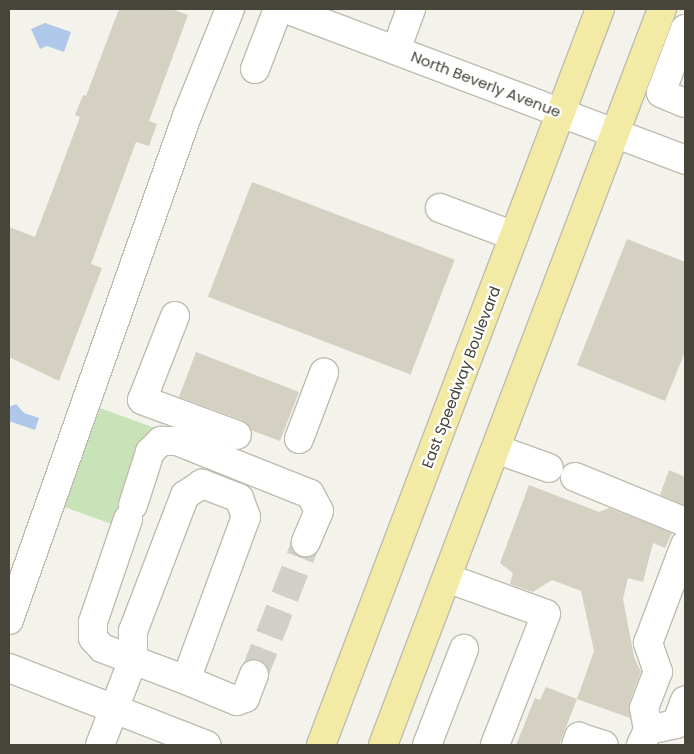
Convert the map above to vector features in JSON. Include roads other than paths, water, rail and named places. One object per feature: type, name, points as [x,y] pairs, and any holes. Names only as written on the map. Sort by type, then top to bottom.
[{"type":"main road","name":"East Speedway Boulevard","points":[[321,745],[600,9]]},
{"type":"main road","points":[[383,745],[662,9]]},
{"type":"street","points":[[9,620],[184,126],[230,9]]},
{"type":"street","points":[[255,69],[278,9]]},
{"type":"street","name":"North Beverly Avenue","points":[[286,9],[685,160]]},
{"type":"street","points":[[396,50],[411,9]]},
{"type":"street","points":[[671,9],[685,14]]},
{"type":"street","points":[[685,29],[661,93],[685,103]]},
{"type":"street","points":[[440,208],[514,236]]},
{"type":"street","points":[[175,316],[142,400],[237,435]]},
{"type":"street","points":[[299,439],[324,373]]},
{"type":"street","points":[[254,675],[245,698],[237,701],[102,648],[93,638],[93,622],[150,452],[161,441],[177,441],[310,494],[319,511],[306,542]]},
{"type":"street","points":[[496,449],[549,468]]},
{"type":"street","points":[[575,478],[685,522]]},
{"type":"street","points":[[100,745],[133,660],[133,631],[185,495],[202,484],[239,498],[246,517],[186,680]]},
{"type":"street","points":[[685,545],[648,643],[658,672],[644,708],[644,738],[676,724],[685,701]]},
{"type":"street","points":[[447,578],[546,614],[495,745]]},
{"type":"street","points":[[427,745],[464,649]]},
{"type":"street","points":[[9,668],[206,745]]},
{"type":"street","points":[[576,745],[579,736],[604,745]]},
{"type":"water","points":[[45,23],[71,32],[64,52],[47,46],[40,49],[31,29]]},
{"type":"water","points":[[16,404],[24,413],[39,418],[35,430],[9,421],[9,407]]},
{"type":"tunnel","points":[[254,675],[306,542]]}]
